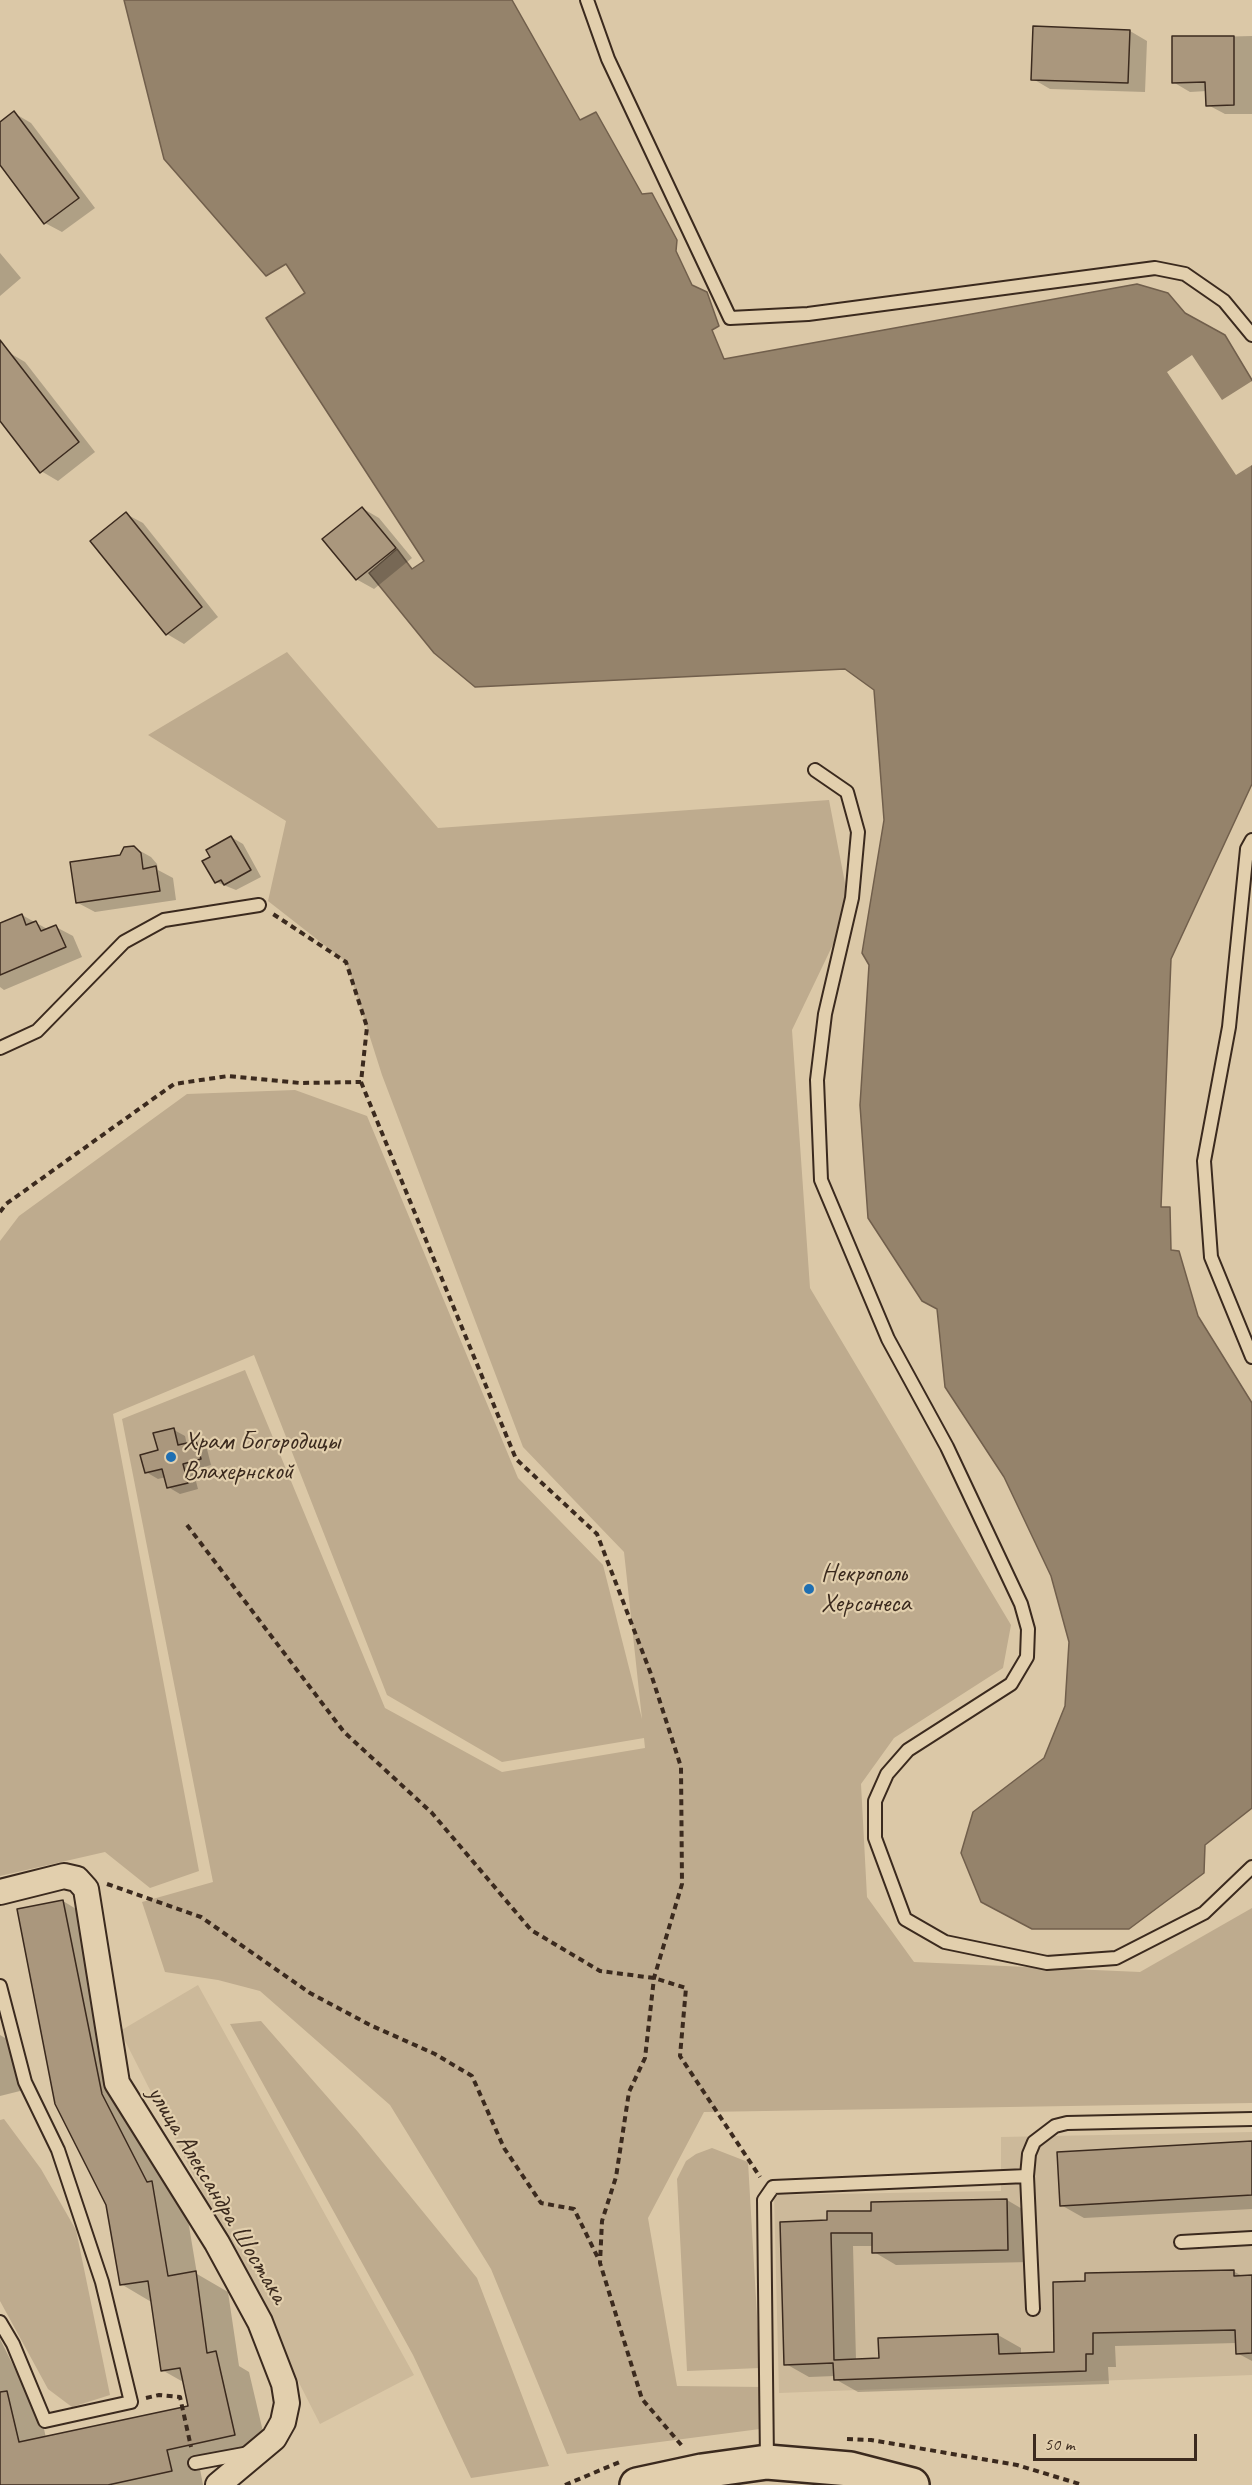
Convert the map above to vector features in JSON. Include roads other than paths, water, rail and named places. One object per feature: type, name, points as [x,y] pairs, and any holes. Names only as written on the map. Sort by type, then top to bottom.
[{"type":"main road","points":[[637,2485],[705,2478],[767,2462],[850,2469],[912,2485]]},
{"type":"street","name":"улица Александра Шостака","points":[[0,1892],[64,1876],[77,1880],[86,1889],[117,2083],[217,2242],[260,2322],[284,2384],[287,2403],[283,2422],[274,2438],[218,2485]]},
{"type":"lane","points":[[587,0],[608,59],[730,318],[808,314],[1155,268],[1185,274],[1224,301],[1252,335]]},
{"type":"lane","points":[[815,770],[847,792],[858,832],[852,898],[825,1014],[817,1080],[821,1180],[888,1339],[947,1447],[1021,1604],[1028,1629],[1027,1657],[1011,1684],[908,1750],[887,1774],[875,1801],[875,1838],[905,1919],[945,1941],[1047,1963],[1116,1958],[1204,1913],[1252,1867]]},
{"type":"lane","points":[[1252,840],[1247,849],[1229,1027],[1204,1161],[1211,1257],[1252,1357]]},
{"type":"lane","points":[[0,1048],[37,1031],[124,942],[164,920],[259,905]]},
{"type":"lane","points":[[0,1986],[25,2082],[58,2150],[99,2272],[131,2402],[45,2421],[13,2344],[0,2322]]},
{"type":"lane","points":[[1033,2309],[1027,2176],[1029,2154],[1034,2142],[1043,2132],[1067,2123],[1252,2119]]},
{"type":"lane","points":[[767,2462],[764,2200],[769,2190],[785,2184],[1027,2176]]},
{"type":"lane","points":[[1180,2242],[1252,2238]]},
{"type":"lane","points":[[195,2463],[259,2451]]},
{"type":"place","name":"Храм Богородицы Влахернской","points":[[171,1457]]},
{"type":"place","name":"Некрополь Херсонеса","points":[[809,1589]]}]
